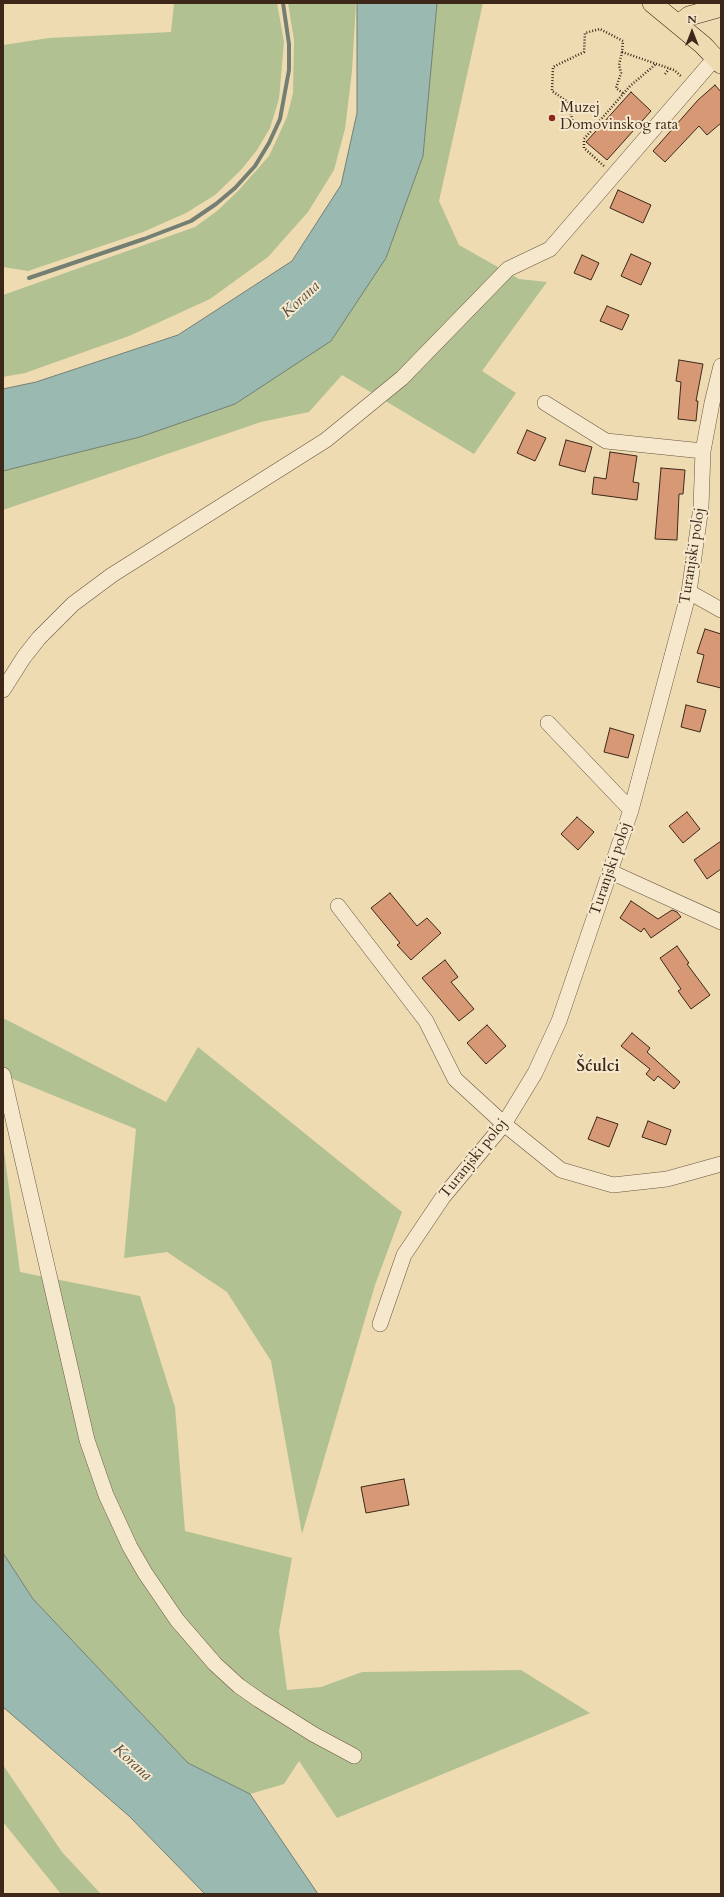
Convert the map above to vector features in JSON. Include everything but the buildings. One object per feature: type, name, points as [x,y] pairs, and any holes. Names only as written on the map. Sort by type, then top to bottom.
[{"type":"main road","points":[[652,3],[703,45],[718,61]]},
{"type":"main road","points":[[679,24],[690,16],[721,7]]},
{"type":"street","points":[[3,690],[24,657],[39,638],[73,604],[112,575],[296,461],[352,420],[402,378],[508,269],[550,249],[614,175],[718,61]]},
{"type":"street","name":"Turanjski poloj","points":[[380,1324],[404,1254],[442,1196],[504,1124],[535,1073],[559,1021],[631,810],[690,592],[701,507],[703,451],[721,366]]},
{"type":"street","points":[[545,403],[606,441],[703,451]]},
{"type":"street","points":[[690,592],[721,610]]},
{"type":"street","points":[[548,723],[631,810]]},
{"type":"street","points":[[611,872],[721,922]]},
{"type":"street","points":[[338,906],[426,1021],[455,1079],[504,1124],[561,1170],[612,1185],[667,1179],[721,1164]]},
{"type":"street","points":[[3,1075],[87,1440],[106,1495],[130,1547],[148,1579],[177,1620],[210,1658],[229,1677],[239,1686],[279,1713],[354,1756]]},
{"type":"path","points":[[593,129],[573,123],[568,102],[552,91],[553,67],[584,52],[585,33],[600,29],[623,41],[619,65],[621,73],[616,88],[624,94]]},
{"type":"path","points":[[622,52],[674,70],[681,76]]},
{"type":"path","points":[[614,175],[584,148],[584,139],[621,97],[656,64]]},
{"type":"path","points":[[665,74],[669,69]]},
{"type":"path","points":[[621,97],[624,100]]},
{"type":"green space","points":[[174,3],[277,3],[284,42],[279,99],[270,128],[257,150],[241,170],[215,195],[186,213],[143,232],[28,271],[3,267],[3,45],[49,38],[171,32]]},
{"type":"green space","points":[[288,3],[356,3],[352,71],[345,129],[334,170],[308,212],[268,257],[210,299],[129,336],[25,373],[3,377],[3,295],[195,227],[217,211],[238,191],[269,156],[287,117],[293,93],[294,40]]},
{"type":"green space","points":[[437,3],[483,3],[439,201],[459,245],[519,279],[547,282],[482,371],[516,393],[474,454],[342,375],[309,412],[261,422],[3,510],[3,471],[140,437],[386,258],[423,156]]},
{"type":"green space","points":[[3,1018],[166,1102],[198,1047],[402,1212],[375,1285],[302,1534],[271,1361],[227,1292],[167,1252],[124,1258],[136,1129],[3,1075]]},
{"type":"green space","points":[[3,1143],[20,1272],[140,1296],[175,1407],[185,1531],[292,1558],[279,1631],[287,1690],[321,1687],[362,1672],[521,1670],[590,1713],[337,1818],[299,1761],[284,1784],[250,1794],[188,1763],[33,1599],[3,1553]]},
{"type":"green space","points":[[3,1765],[62,1852],[101,1894],[61,1894],[3,1822]]},
{"type":"water","name":"Korana","points":[[357,3],[437,3],[423,156],[386,258],[331,341],[235,404],[140,437],[3,471],[3,389],[36,382],[178,335],[292,261],[341,185],[357,113]]},
{"type":"water","name":"Korana","points":[[3,1553],[33,1599],[188,1763],[250,1794],[318,1894],[205,1894],[129,1816],[3,1707]]},
{"type":"waterway","points":[[29,278],[144,239],[191,221],[216,204],[235,188],[255,166],[269,143],[280,119],[289,70],[289,44],[283,3]]},
{"type":"place","name":"Muzej Domovinskog rata","points":[[552,118]]},
{"type":"district","name":"Šćulci","points":[[598,1067]]}]
